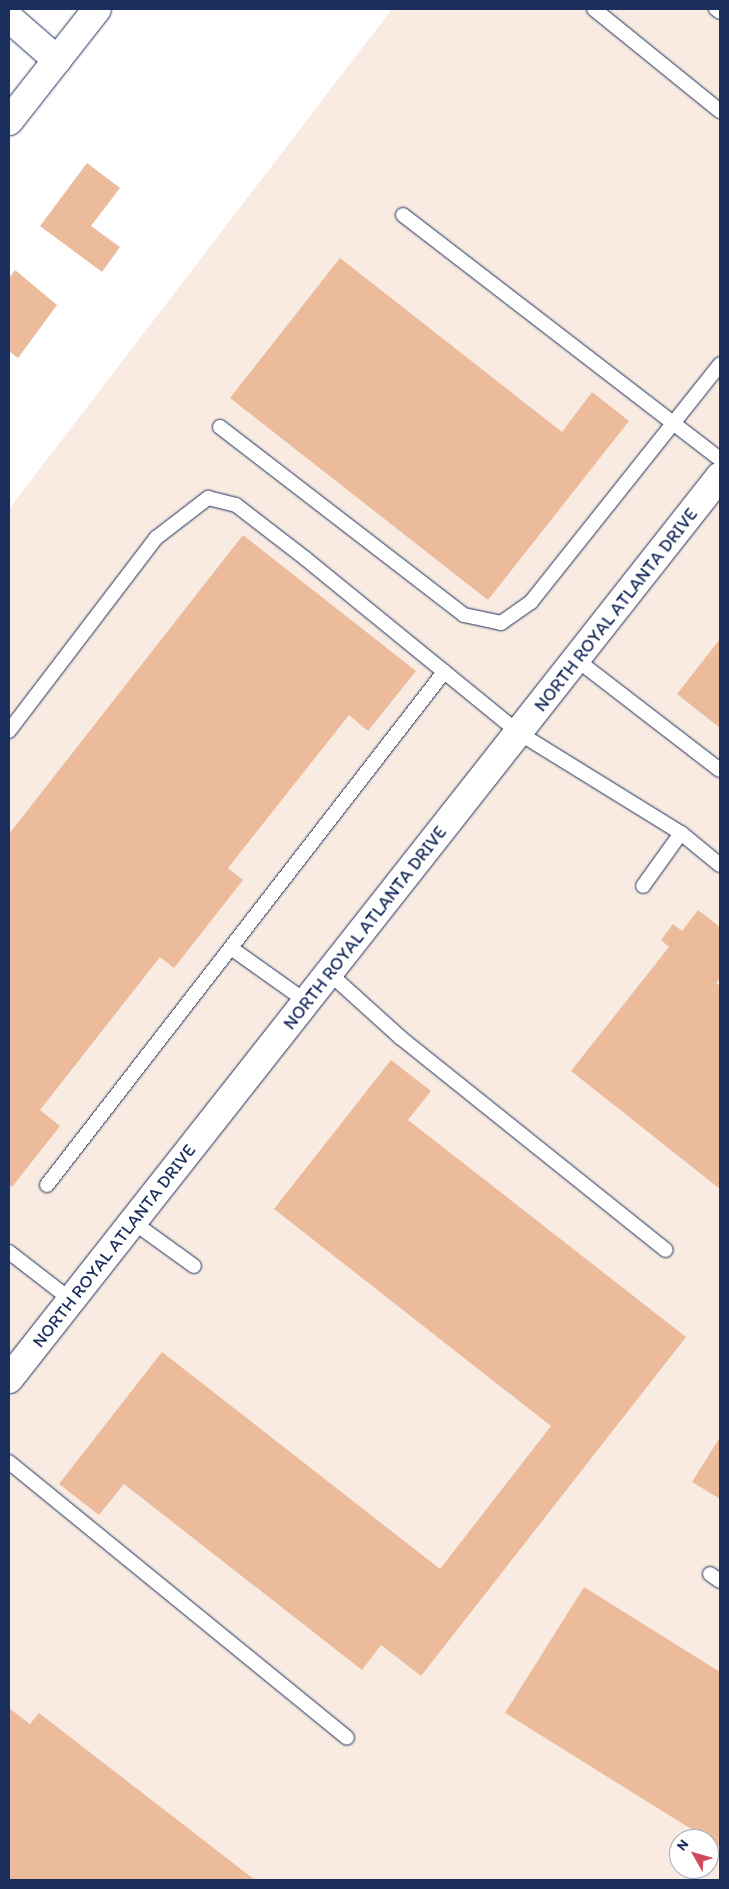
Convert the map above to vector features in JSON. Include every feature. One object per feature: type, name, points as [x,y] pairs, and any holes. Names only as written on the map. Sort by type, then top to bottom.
[{"type":"street","points":[[9,121],[97,9]]},
{"type":"street","points":[[9,18],[56,60]]},
{"type":"street","name":"NORTH ROYAL ATLANTA DRIVE","points":[[9,1379],[720,476]]},
{"type":"lane","points":[[594,9],[720,111]]},
{"type":"lane","points":[[716,9],[720,12]]},
{"type":"lane","points":[[403,215],[720,459]]},
{"type":"lane","points":[[220,427],[464,615],[501,623],[531,602],[720,364]]},
{"type":"lane","points":[[9,731],[156,538],[208,498],[236,505],[519,733],[681,833],[720,865]]},
{"type":"lane","points":[[577,660],[720,770]]},
{"type":"lane","points":[[46,1185],[444,672]]},
{"type":"lane","points":[[643,886],[681,833]]},
{"type":"lane","points":[[231,948],[307,1002]]},
{"type":"lane","points":[[329,973],[400,1038],[666,1250]]},
{"type":"lane","points":[[133,1222],[194,1266]]},
{"type":"lane","points":[[9,1252],[71,1300]]},
{"type":"lane","points":[[9,1462],[347,1738]]},
{"type":"shaded area","points":[[392,9],[720,9],[720,1880],[9,1880],[9,509]]},
{"type":"building","points":[[87,163],[120,188],[91,226],[120,247],[102,272],[40,226]]},
{"type":"building","points":[[340,258],[562,432],[592,392],[629,421],[488,600],[230,398]]},
{"type":"building","points":[[15,270],[57,305],[18,358],[9,351],[9,278]]},
{"type":"building","points":[[243,535],[416,671],[368,731],[349,715],[228,868],[243,880],[174,968],[160,957],[40,1110],[60,1126],[12,1187],[9,1184],[9,834]]},
{"type":"building","points":[[720,639],[720,728],[677,694]]},
{"type":"building","points":[[698,910],[720,927],[720,978],[716,983],[720,986],[720,1189],[571,1071],[669,947],[661,940],[673,924],[682,931]]},
{"type":"building","points":[[391,1060],[431,1091],[408,1120],[686,1337],[421,1676],[381,1645],[362,1670],[124,1484],[99,1515],[59,1484],[162,1352],[440,1569],[551,1426],[274,1209]]},
{"type":"building","points":[[720,1437],[720,1499],[692,1482]]},
{"type":"building","points":[[584,1587],[720,1672],[720,1847],[719,1829],[691,1829],[505,1713]]},
{"type":"building","points":[[9,1708],[30,1724],[39,1713],[255,1880],[9,1880]]}]
